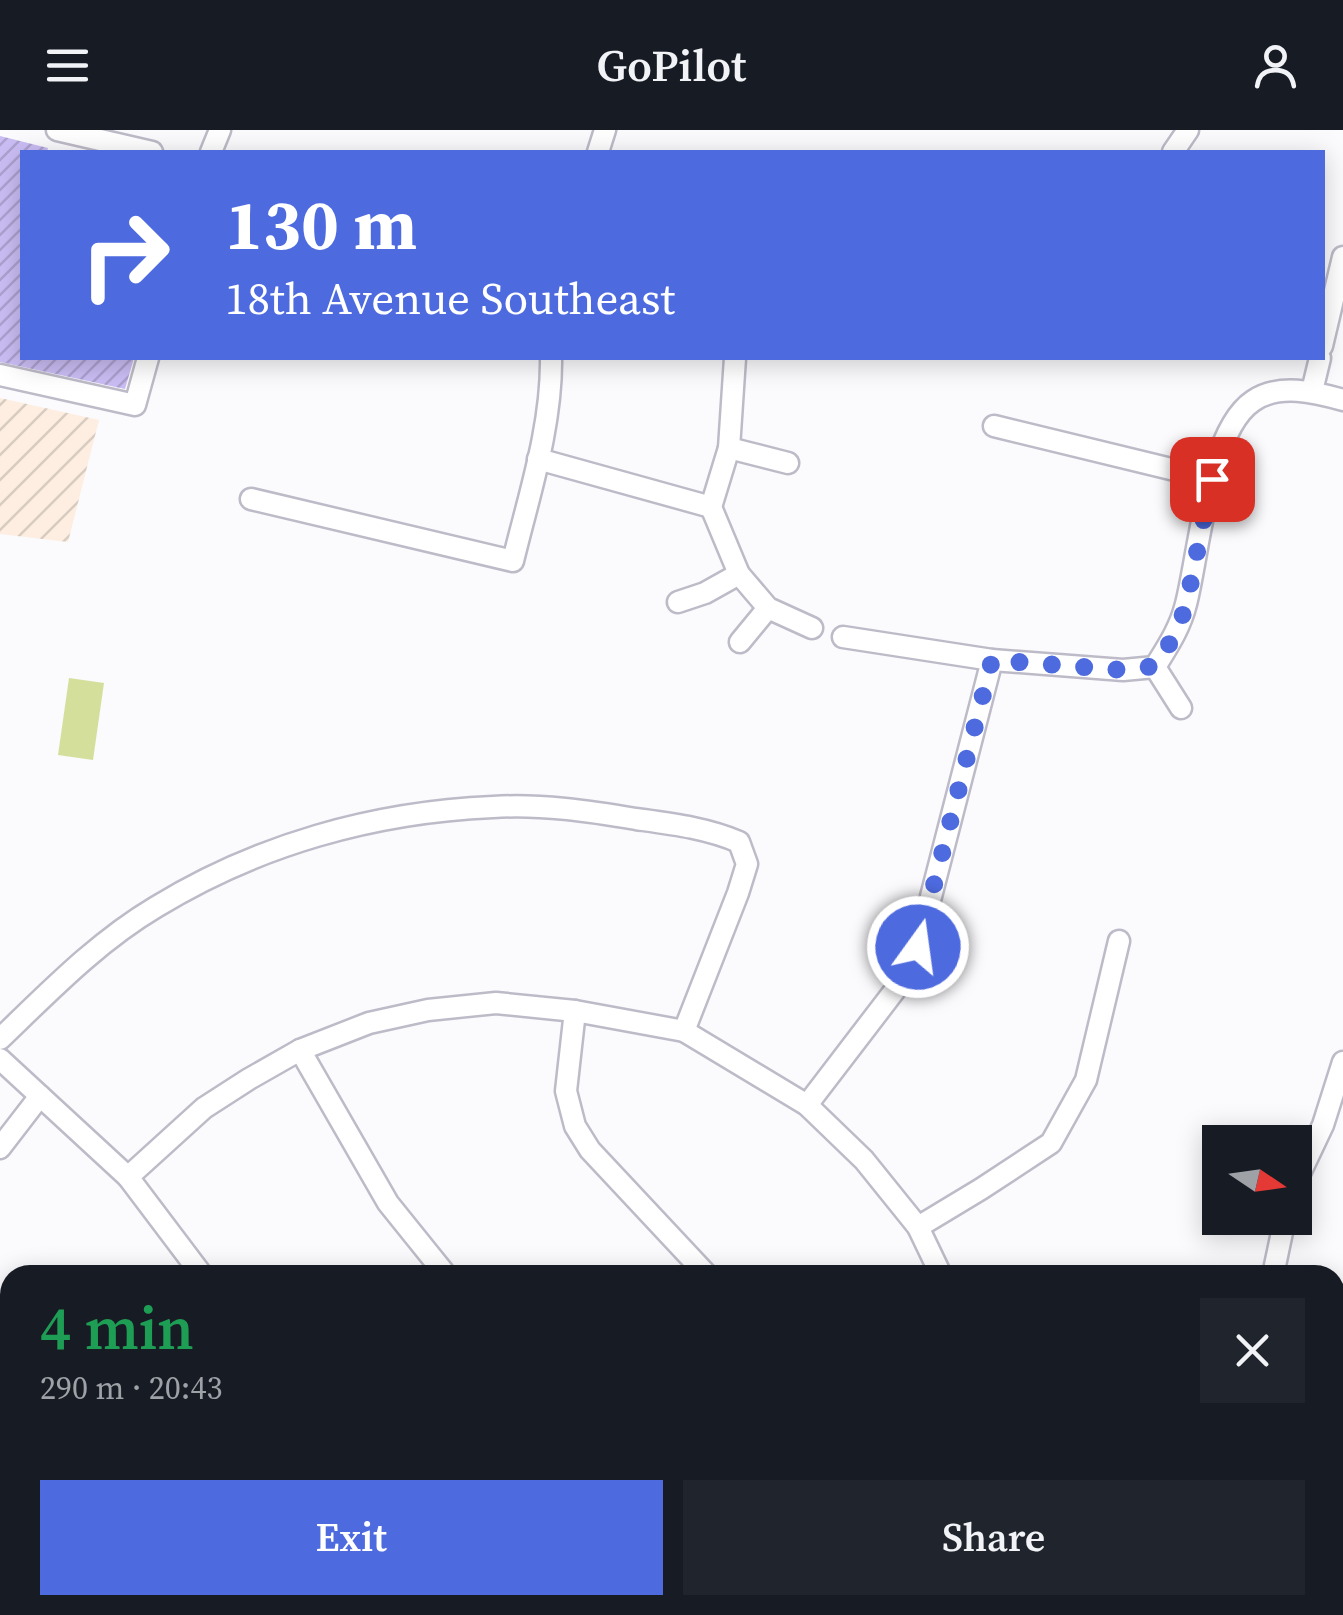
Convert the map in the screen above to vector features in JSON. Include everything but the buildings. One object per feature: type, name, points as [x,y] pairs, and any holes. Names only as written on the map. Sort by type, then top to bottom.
[{"type":"street","points":[[57,130],[143,150]]},
{"type":"street","points":[[1325,333],[1343,257]]},
{"type":"street","points":[[0,375],[134,406],[147,360]]},
{"type":"street","points":[[252,499],[513,562],[538,460],[551,388],[551,360]]},
{"type":"street","points":[[735,360],[728,448],[711,506],[739,574],[768,608],[812,628]]},
{"type":"street","points":[[1312,391],[1320,360]]},
{"type":"street","points":[[1155,666],[1175,635],[1186,606],[1212,479],[1236,417],[1254,400],[1281,391],[1312,391],[1343,400]]},
{"type":"street","points":[[994,426],[1212,479]]},
{"type":"street","points":[[728,448],[788,463]]},
{"type":"street","points":[[538,460],[711,506]]},
{"type":"street","points":[[678,602],[705,593],[739,574]]},
{"type":"street","points":[[740,642],[768,608]]},
{"type":"street","points":[[843,637],[992,660],[1123,670],[1155,666]]},
{"type":"street","points":[[806,1105],[895,990],[918,947],[992,660]]},
{"type":"street","points":[[1155,666],[1181,708]]},
{"type":"street","points":[[0,1039],[92,952],[153,908],[214,874],[308,836],[399,816],[494,806],[581,810],[713,831],[739,842],[747,864],[684,1031]]},
{"type":"street","points":[[918,1226],[1051,1143],[1086,1080],[1119,941]]},
{"type":"street","points":[[128,1177],[204,1108],[300,1050],[369,1023],[428,1010],[496,1003],[575,1010],[684,1031],[806,1105],[864,1160],[918,1226],[937,1265]]},
{"type":"street","points":[[575,1010],[566,1091],[575,1126],[590,1150],[697,1265]]},
{"type":"street","points":[[300,1050],[388,1203],[438,1265]]},
{"type":"street","points":[[0,1059],[128,1177],[194,1265]]},
{"type":"street","points":[[1312,1148],[1343,1062]]},
{"type":"street","points":[[0,1148],[40,1096]]},
{"type":"street","points":[[1275,1265],[1281,1235]]},
{"type":"shaded area","points":[[0,398],[99,420],[68,542],[0,534]]},
{"type":"green space","points":[[69,678],[104,683],[93,760],[58,755]]},
{"type":"route","points":[[918,947],[992,660],[1123,670],[1155,666],[1175,635],[1186,606],[1212,479]]}]
